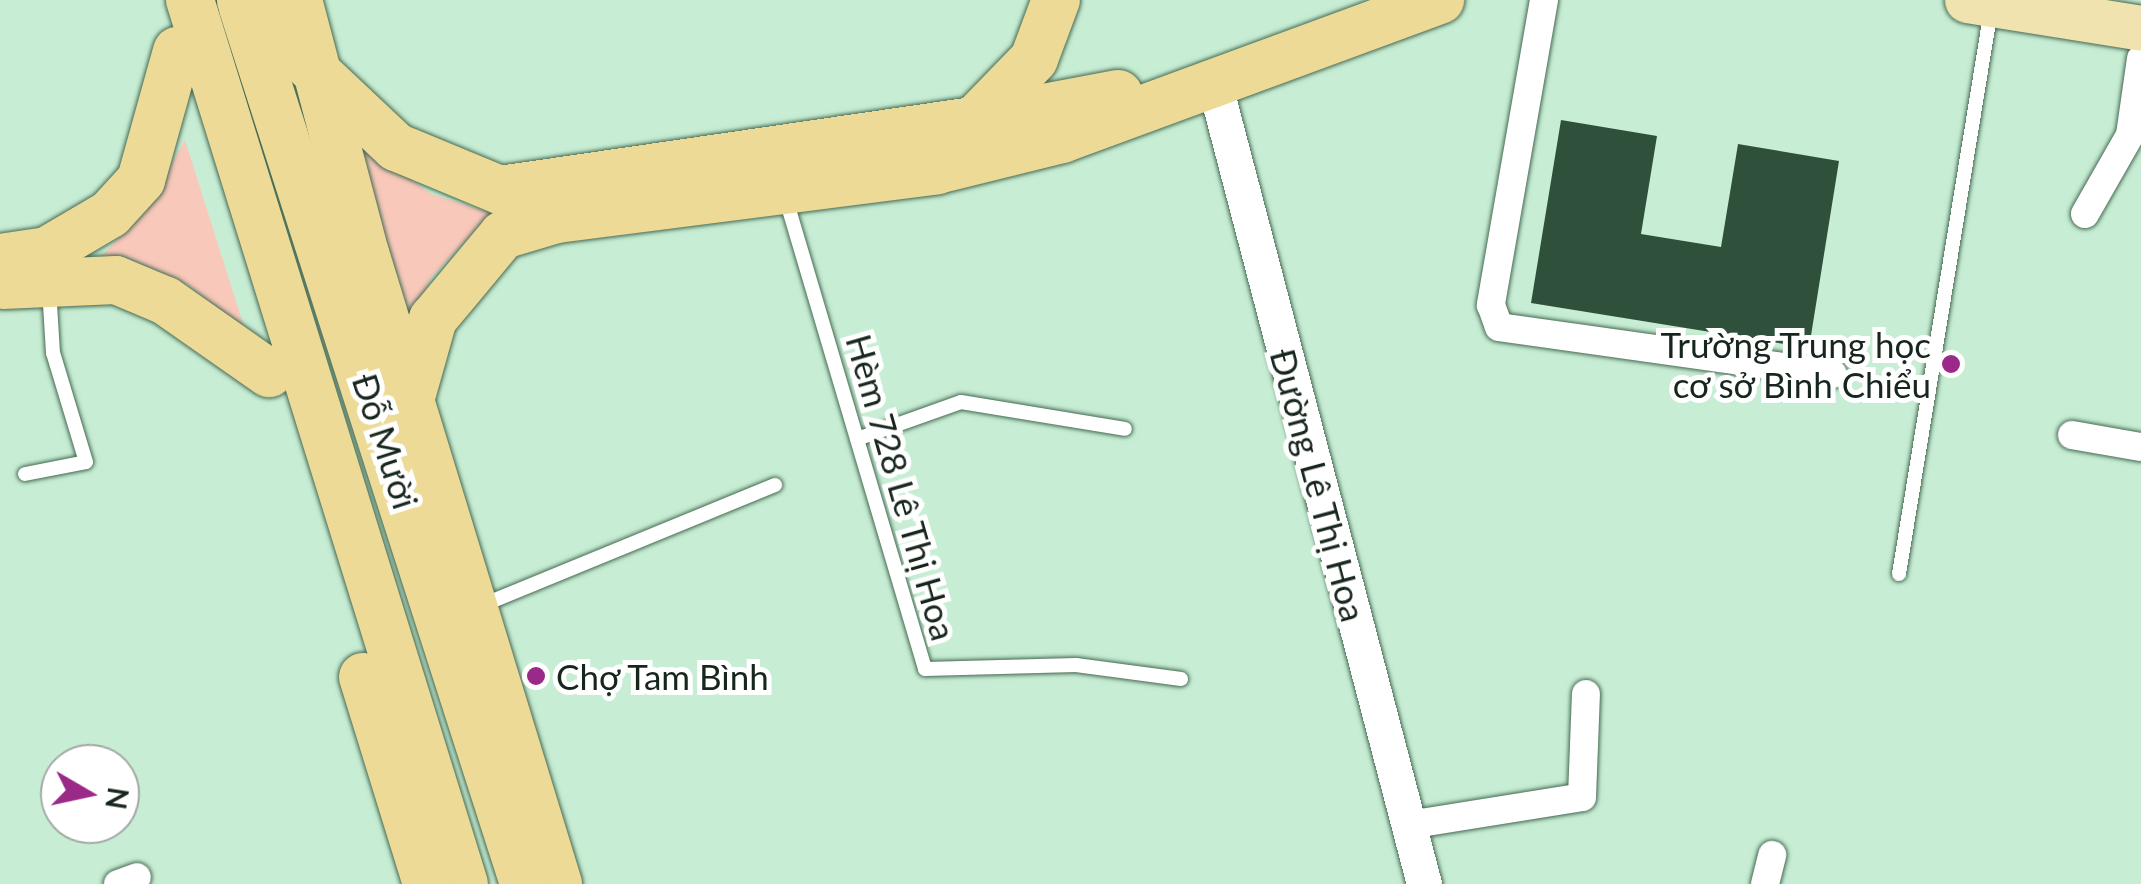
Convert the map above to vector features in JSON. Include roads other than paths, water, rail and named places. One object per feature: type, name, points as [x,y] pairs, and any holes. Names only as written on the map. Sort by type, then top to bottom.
[{"type":"highway","points":[[162,0],[269,373],[427,884]]},
{"type":"highway","name":"Đỗ Mười","points":[[190,0],[464,884]]},
{"type":"highway","name":"Đỗ Mười","points":[[298,0],[321,76],[349,199],[414,400],[558,884]]},
{"type":"highway","points":[[974,121],[1034,60],[1056,0]]},
{"type":"highway","points":[[392,461],[414,400],[433,318],[503,236],[557,220],[937,170],[1208,88],[1440,0]]},
{"type":"highway","points":[[241,1],[396,147],[500,190],[974,121],[1119,94],[1208,88]]},
{"type":"highway","name":"Đỗ Mười","points":[[241,1],[392,461],[524,884]]},
{"type":"highway","points":[[0,258],[47,251],[110,214],[140,180],[177,52]]},
{"type":"highway","points":[[0,286],[48,278],[116,280],[166,302],[269,373]]},
{"type":"main road","points":[[1979,2],[2141,28]]},
{"type":"street","points":[[1544,0],[1497,267],[1498,327],[1834,374]]},
{"type":"street","points":[[2086,214],[2130,135],[2141,59]]},
{"type":"street","name":"Đường Lê Thị Hoa","points":[[1208,88],[1424,884]]},
{"type":"street","points":[[2072,435],[2141,447]]},
{"type":"street","points":[[1408,825],[1582,797],[1586,694]]},
{"type":"street","points":[[1766,884],[1772,854]]},
{"type":"lane","points":[[1899,574],[1979,2]]},
{"type":"lane","name":"Hèm 728 Lê Thị Hoa","points":[[784,190],[925,669],[1076,665],[1181,679]]},
{"type":"lane","points":[[25,474],[86,462],[53,352],[48,278]]},
{"type":"lane","points":[[857,438],[961,402],[1126,429]]},
{"type":"lane","points":[[474,608],[775,485]]},
{"type":"place","name":"Trường Trung học cơ sở Bình Chiểu","points":[[1951,364]]},
{"type":"place","name":"Chợ Tam Bình","points":[[536,676]]}]
